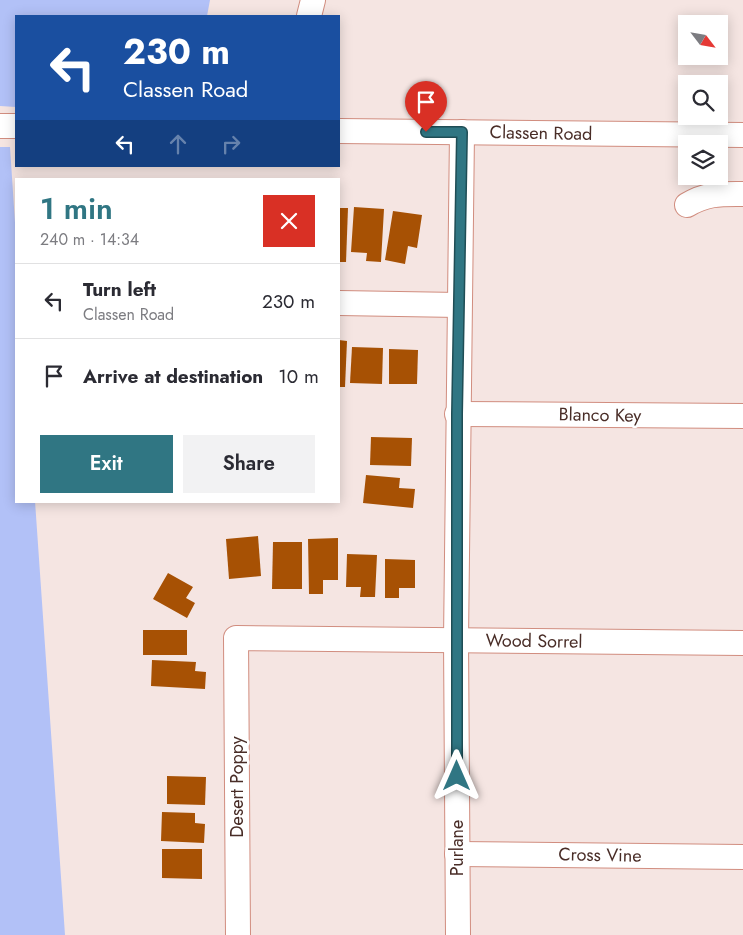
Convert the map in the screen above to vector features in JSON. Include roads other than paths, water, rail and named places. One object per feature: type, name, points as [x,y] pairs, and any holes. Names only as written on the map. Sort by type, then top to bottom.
[{"type":"street","points":[[309,15],[312,0]]},
{"type":"street","points":[[0,126],[15,126]]},
{"type":"street","name":"Classen Road","points":[[340,131],[743,135]]},
{"type":"street","name":"Purlane","points":[[458,935],[457,414],[462,132]]},
{"type":"street","points":[[687,205],[700,197],[721,194],[743,194]]},
{"type":"street","points":[[340,303],[459,306]]},
{"type":"street","name":"Blanco Key","points":[[457,414],[743,416]]},
{"type":"street","name":"Wood Sorrel","points":[[236,638],[743,643]]},
{"type":"street","name":"Desert Poppy","points":[[236,638],[238,935]]},
{"type":"street","name":"Cross Vine","points":[[457,854],[743,857]]}]
